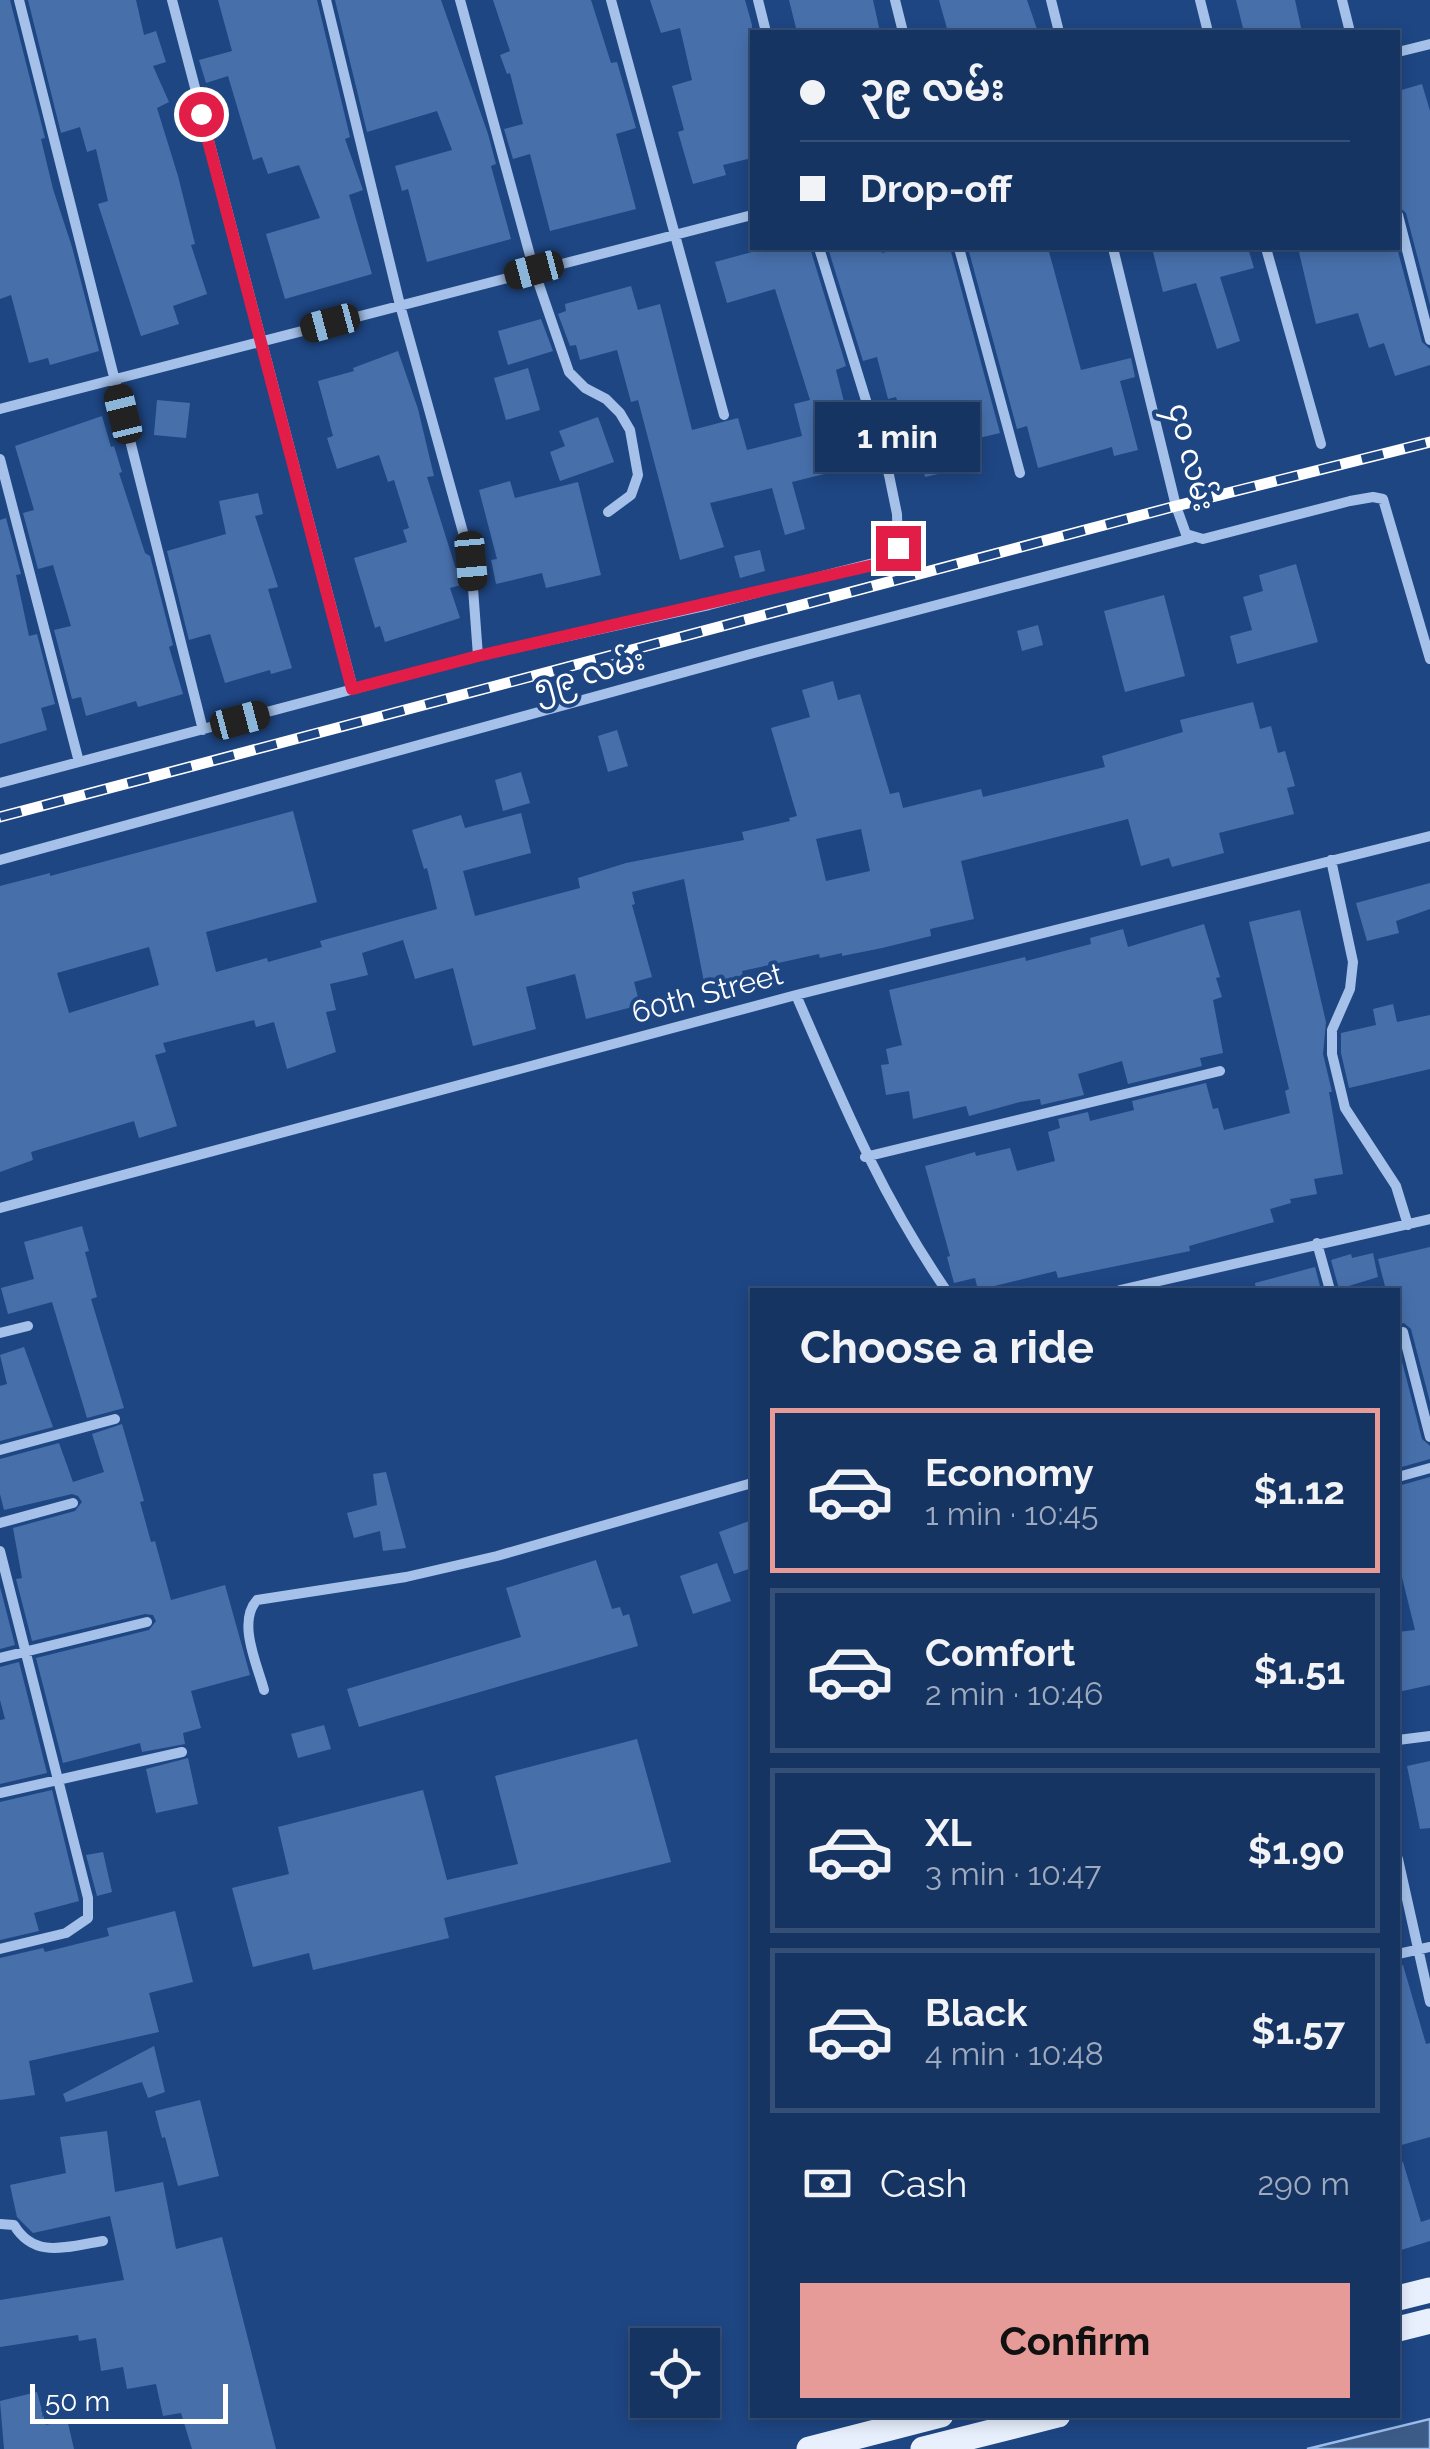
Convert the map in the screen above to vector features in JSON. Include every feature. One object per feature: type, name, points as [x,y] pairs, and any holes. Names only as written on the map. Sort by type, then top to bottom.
[{"type":"main road","points":[[1400,2298],[1430,2290]]},
{"type":"main road","points":[[1400,2328],[1430,2321]]},
{"type":"main road","points":[[809,2449],[929,2418]]},
{"type":"main road","points":[[923,2449],[1046,2418]]},
{"type":"street","points":[[19,0],[203,730]]},
{"type":"street","points":[[172,0],[352,689]]},
{"type":"street","points":[[326,0],[400,305],[471,561],[478,656]]},
{"type":"street","points":[[460,0],[534,270],[569,372],[585,388],[606,399],[630,430],[638,475],[631,495],[608,512]]},
{"type":"street","points":[[611,0],[724,415]]},
{"type":"street","points":[[758,0],[766,30]]},
{"type":"street","points":[[895,0],[902,30]]},
{"type":"street","points":[[1051,0],[1058,30]]},
{"type":"street","points":[[1200,0],[1208,30]]},
{"type":"street","points":[[1342,0],[1350,30]]},
{"type":"street","points":[[1400,52],[1430,44]]},
{"type":"street","points":[[0,410],[750,215]]},
{"type":"street","points":[[1400,224],[1430,340]]},
{"type":"street","points":[[0,783],[478,656],[878,564],[890,558],[898,548],[897,514],[889,476],[820,250]]},
{"type":"street","points":[[960,250],[1020,472]]},
{"type":"street","name":"၄၀ လမ်း","points":[[1113,250],[1182,529],[1192,538],[1203,539],[1379,497],[1386,503],[1430,659]]},
{"type":"street","points":[[1267,250],[1321,444]]},
{"type":"street","points":[[0,459],[79,762]]},
{"type":"street","name":"၅၉ လမ်း","points":[[0,860],[735,658],[1192,538]]},
{"type":"street","name":"60th Street","points":[[0,1208],[796,995],[1430,836]]},
{"type":"street","points":[[1331,860],[1353,962],[1350,989],[1332,1030],[1332,1054],[1345,1108],[1396,1186],[1408,1224]]},
{"type":"street","points":[[796,995],[866,1157],[909,1236],[945,1288]]},
{"type":"street","points":[[866,1157],[1220,1072]]},
{"type":"street","points":[[1129,1288],[1430,1220]]},
{"type":"street","points":[[1317,1244],[1329,1288]]},
{"type":"street","points":[[0,1334],[28,1326]]},
{"type":"street","points":[[1403,1332],[1430,1437]]},
{"type":"street","points":[[0,1450],[115,1419]]},
{"type":"street","points":[[1400,1476],[1430,1468]]},
{"type":"street","points":[[264,1690],[249,1637],[248,1616],[256,1600],[424,1573],[497,1556],[750,1484]]},
{"type":"street","points":[[0,1523],[73,1503]]},
{"type":"street","points":[[0,1551],[88,1898],[88,1918],[66,1933],[0,1949]]},
{"type":"street","points":[[0,1658],[147,1622]]},
{"type":"street","points":[[1400,1740],[1430,1736]]},
{"type":"street","points":[[0,1793],[182,1752]]},
{"type":"street","points":[[1400,1866],[1424,1948],[1430,2002]]},
{"type":"street","points":[[0,2224],[14,2225],[26,2242],[45,2248],[103,2241]]},
{"type":"water","points":[[1430,2419],[1430,2449],[1307,2449]]},
{"type":"building","points":[[0,0],[10,0],[45,138],[41,139],[53,189],[99,351],[50,365],[48,358],[29,363],[11,295],[0,299]]},
{"type":"building","points":[[28,0],[136,0],[144,35],[156,31],[166,62],[153,66],[169,102],[157,108],[207,294],[173,306],[179,324],[141,336],[98,204],[108,201],[96,149],[87,152],[80,127],[61,133]]},
{"type":"building","points":[[218,0],[317,0],[350,137],[345,139],[363,190],[349,195],[372,274],[285,299],[266,234],[320,218],[299,165],[268,174],[262,157],[253,160],[228,76],[206,83],[199,60],[232,51]]},
{"type":"building","points":[[335,0],[441,0],[488,134],[496,164],[491,166],[511,239],[427,262],[408,189],[402,191],[395,166],[452,150],[437,111],[367,132]]},
{"type":"building","points":[[493,0],[591,0],[611,63],[617,62],[636,128],[616,134],[636,209],[550,231],[530,154],[513,159],[504,129],[523,124],[510,73],[507,74],[500,55],[510,51]]},
{"type":"building","points":[[650,0],[745,0],[752,25],[750,158],[723,165],[726,175],[693,184],[678,132],[684,130],[672,86],[692,80],[680,28],[661,33]]},
{"type":"building","points":[[789,0],[873,0],[880,30],[796,30]]},
{"type":"building","points":[[939,0],[1027,0],[1037,30],[947,30]]},
{"type":"building","points":[[1236,0],[1295,0],[1302,30],[1244,30]]},
{"type":"building","points":[[1422,84],[1430,111],[1430,305],[1406,213],[1400,208],[1400,90]]},
{"type":"building","points":[[760,250],[811,250],[846,366],[836,370],[860,465],[792,482],[805,529],[785,535],[772,488],[710,503],[724,547],[680,560],[638,400],[631,402],[617,350],[580,360],[558,314],[566,311],[565,304],[631,286],[638,310],[660,304],[692,430],[738,418],[747,450],[802,436],[794,404],[810,400],[775,289],[727,303],[715,262]]},
{"type":"building","points":[[829,250],[951,250],[1000,433],[954,444],[960,469],[925,477],[914,430],[908,432],[896,397],[888,399],[877,357],[863,361]]},
{"type":"building","points":[[969,250],[1049,250],[1081,370],[1131,358],[1135,377],[1120,381],[1138,450],[1114,456],[1112,447],[1038,468],[1027,426],[1017,429]]},
{"type":"building","points":[[1152,250],[1249,250],[1254,268],[1220,277],[1240,341],[1217,349],[1196,283],[1163,292]]},
{"type":"building","points":[[1298,250],[1398,250],[1422,342],[1430,349],[1430,365],[1395,376],[1384,343],[1369,348],[1358,313],[1316,324]]},
{"type":"building","points":[[541,319],[553,351],[508,365],[498,331]]},
{"type":"building","points":[[398,351],[418,409],[434,476],[427,477],[461,585],[450,588],[460,618],[385,642],[380,626],[375,628],[354,558],[407,542],[403,530],[409,528],[394,480],[388,482],[379,455],[337,469],[327,438],[333,436],[318,381],[354,371],[353,368]]},
{"type":"building","points":[[528,368],[540,410],[506,420],[494,378]]},
{"type":"building","points":[[157,400],[190,403],[186,438],[154,435]]},
{"type":"building","points":[[102,416],[145,553],[150,556],[183,694],[138,707],[136,701],[86,716],[81,697],[72,699],[54,630],[71,626],[53,565],[38,569],[23,513],[34,510],[15,446]]},
{"type":"building","points":[[598,417],[614,462],[560,481],[550,452],[565,446],[559,431]]},
{"type":"building","points":[[510,481],[515,498],[578,482],[601,575],[546,588],[542,573],[496,584],[491,560],[497,559],[479,490]]},
{"type":"building","points":[[258,493],[263,514],[255,516],[278,587],[268,589],[292,668],[225,683],[210,634],[189,640],[167,551],[226,534],[219,501]]},
{"type":"building","points":[[6,518],[21,574],[16,575],[29,636],[37,634],[55,704],[41,708],[47,730],[0,744],[0,520]]},
{"type":"building","points":[[760,550],[765,571],[740,578],[734,556]]},
{"type":"building","points":[[1296,564],[1318,642],[1237,664],[1230,636],[1252,630],[1243,597],[1263,591],[1259,575]]},
{"type":"building","points":[[1164,595],[1185,676],[1125,692],[1104,611]]},
{"type":"building","points":[[1038,625],[1043,645],[1022,651],[1017,631]]},
{"type":"building","points":[[833,681],[838,700],[860,694],[890,794],[899,792],[903,808],[981,789],[983,797],[1105,767],[1102,756],[1183,732],[1180,720],[1253,702],[1260,729],[1271,726],[1278,753],[1285,751],[1295,786],[1287,788],[1294,814],[1219,833],[1224,853],[1172,867],[1169,858],[1141,866],[1128,819],[961,861],[974,919],[930,929],[931,936],[882,948],[842,956],[820,958],[819,954],[742,971],[744,980],[705,987],[684,879],[632,892],[652,977],[634,982],[640,1005],[586,1019],[575,974],[526,987],[536,1029],[473,1046],[453,968],[415,979],[403,940],[362,953],[368,975],[330,984],[336,1010],[326,1012],[336,1052],[287,1069],[274,1022],[256,1027],[254,1020],[163,1043],[166,1052],[155,1055],[177,1126],[139,1138],[134,1121],[31,1152],[33,1160],[0,1172],[0,886],[293,811],[317,902],[206,932],[216,972],[322,947],[320,941],[437,909],[412,830],[461,815],[465,828],[521,813],[531,853],[463,871],[475,916],[580,888],[578,878],[626,863],[744,840],[742,832],[790,821],[789,818],[797,816],[771,728],[810,717],[802,690]],"holes":[[[861,829],[870,871],[826,881],[816,839]],[[149,947],[159,985],[69,1013],[57,973]]]},
{"type":"building","points":[[617,730],[628,766],[608,772],[598,736]]},
{"type":"building","points":[[521,772],[530,803],[503,811],[495,780]]},
{"type":"building","points":[[1430,883],[1430,909],[1396,921],[1399,933],[1367,941],[1356,903]]},
{"type":"building","points":[[1300,910],[1326,1022],[1323,1054],[1343,1174],[1314,1179],[1317,1194],[1290,1199],[1291,1203],[1270,1209],[1274,1222],[1189,1246],[1190,1251],[1058,1278],[1056,1271],[986,1288],[978,1288],[975,1278],[954,1283],[925,1166],[975,1152],[976,1156],[1010,1148],[1017,1171],[1055,1161],[1048,1132],[1060,1128],[1058,1119],[1088,1112],[1090,1121],[1134,1110],[1132,1101],[1206,1083],[1224,1130],[1290,1113],[1285,1091],[1289,1089],[1249,922]]},
{"type":"building","points":[[1204,924],[1220,977],[1216,978],[1222,997],[1213,1000],[1223,1053],[1200,1058],[1202,1066],[1128,1084],[1122,1061],[1078,1074],[1084,1095],[1041,1105],[1040,1099],[1020,1102],[969,1116],[966,1106],[913,1119],[909,1091],[886,1095],[881,1065],[889,1064],[886,1049],[902,1045],[889,990],[1025,957],[1026,961],[1091,944],[1090,938],[1123,929],[1128,947]]},
{"type":"building","points":[[1393,1004],[1397,1022],[1430,1015],[1430,1069],[1349,1088],[1341,1033],[1376,1025],[1373,1009]]},
{"type":"building","points":[[82,1226],[97,1297],[91,1299],[124,1408],[87,1418],[52,1302],[8,1314],[1,1288],[34,1279],[24,1242]]},
{"type":"building","points":[[1430,1247],[1430,1402],[1411,1329],[1400,1324],[1400,1288],[1385,1288],[1378,1259]]},
{"type":"building","points":[[1373,1253],[1378,1277],[1339,1288],[1331,1260],[1351,1254],[1352,1258]]},
{"type":"building","points":[[1315,1267],[1320,1288],[1256,1288],[1255,1283]]},
{"type":"building","points":[[24,1347],[53,1427],[0,1441],[0,1386],[7,1384],[0,1355]]},
{"type":"building","points":[[1400,1354],[1422,1439],[1430,1446],[1430,1459],[1400,1467]]},
{"type":"building","points":[[122,1424],[151,1542],[155,1541],[171,1600],[225,1585],[250,1675],[191,1691],[201,1728],[183,1733],[185,1744],[142,1752],[140,1743],[63,1763],[36,1658],[149,1630],[156,1621],[153,1615],[145,1614],[32,1641],[16,1579],[22,1578],[13,1528],[75,1511],[82,1502],[72,1494],[4,1510],[0,1459],[59,1443],[73,1482],[104,1472],[92,1434]]},
{"type":"building","points":[[386,1472],[406,1548],[383,1551],[380,1531],[354,1538],[347,1513],[377,1505],[373,1474]]},
{"type":"building","points":[[1430,1477],[1430,1685],[1400,1692],[1400,1632],[1415,1630],[1400,1569],[1400,1485]]},
{"type":"building","points":[[750,1521],[750,1569],[734,1574],[719,1532]]},
{"type":"building","points":[[596,1560],[612,1609],[620,1607],[623,1616],[629,1614],[638,1646],[359,1727],[347,1689],[521,1637],[506,1588]]},
{"type":"building","points":[[717,1563],[731,1601],[693,1614],[680,1576]]},
{"type":"building","points":[[0,1587],[15,1645],[0,1649]]},
{"type":"building","points":[[19,1662],[47,1773],[0,1784],[0,1720],[5,1719],[0,1700],[0,1667]]},
{"type":"building","points":[[324,1725],[331,1749],[298,1758],[291,1734]]},
{"type":"building","points":[[637,1739],[671,1862],[444,1918],[449,1938],[313,1970],[309,1953],[253,1967],[232,1888],[289,1874],[278,1827],[423,1790],[447,1880],[518,1864],[495,1776]]},
{"type":"building","points":[[188,1758],[198,1804],[156,1813],[146,1769]]},
{"type":"building","points":[[1430,1761],[1430,1828],[1420,1829],[1407,1766]]},
{"type":"building","points":[[52,1790],[79,1901],[34,1913],[39,1931],[0,1940],[0,1802]]},
{"type":"building","points":[[103,1852],[112,1892],[97,1896],[86,1855]]},
{"type":"building","points":[[175,1911],[193,1982],[149,1993],[159,2032],[29,2061],[35,2095],[0,2100],[0,1958],[43,1948],[45,1952],[109,1936],[107,1928]]},
{"type":"building","points":[[1403,1965],[1426,2044],[1430,2043],[1430,2137],[1400,2145]]},
{"type":"building","points":[[154,2046],[165,2092],[148,2098],[142,2082],[66,2102],[63,2094]]},
{"type":"building","points":[[200,2100],[219,2176],[178,2186],[155,2111]]},
{"type":"building","points":[[107,2131],[115,2192],[163,2182],[176,2249],[222,2237],[276,2449],[192,2449],[181,2413],[163,2416],[156,2384],[127,2389],[123,2367],[101,2371],[96,2338],[79,2341],[78,2335],[0,2347],[0,2300],[124,2280],[110,2216],[33,2233],[17,2217],[10,2185],[66,2173],[60,2137]]},
{"type":"building","points":[[1403,2162],[1421,2222],[1430,2219],[1430,2241],[1400,2250]]},
{"type":"building","points":[[37,2392],[46,2425],[67,2419],[74,2449],[4,2449],[0,2401]]},
{"type":"railway","points":[[0,817],[1430,442]]},
{"type":"route","points":[[201,114],[352,689],[878,564],[898,548]]}]
